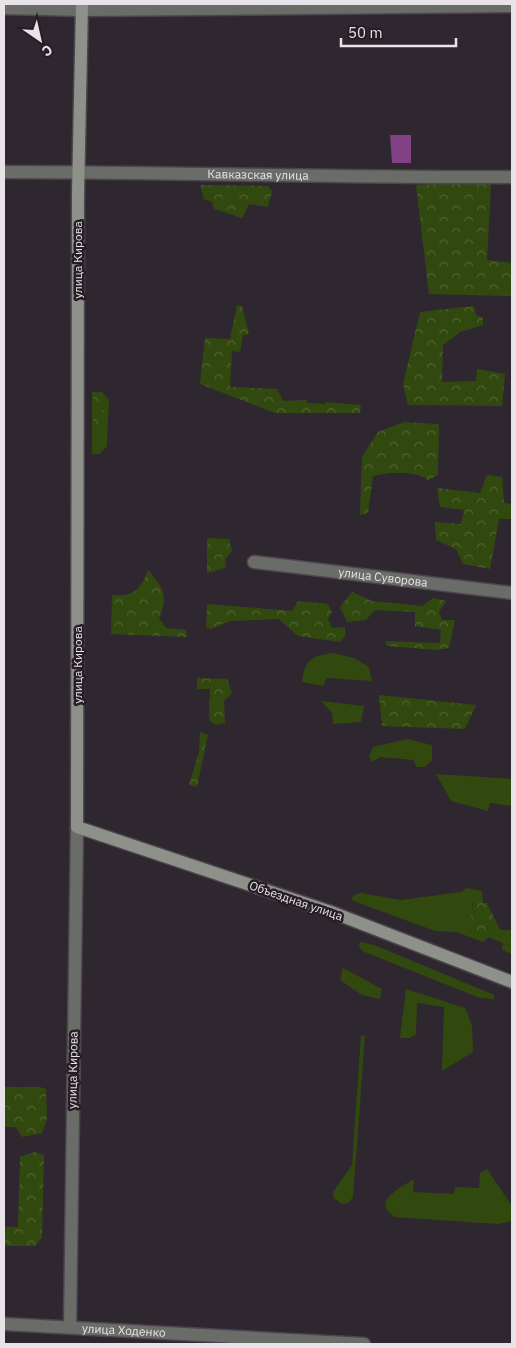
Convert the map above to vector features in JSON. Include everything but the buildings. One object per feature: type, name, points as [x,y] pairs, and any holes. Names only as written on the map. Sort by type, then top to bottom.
[{"type":"main road","name":"улица Кирова","points":[[77,827],[79,172],[82,7]]},
{"type":"main road","name":"Объездная улица","points":[[77,827],[334,913],[512,982]]},
{"type":"street","points":[[4,8],[512,6]]},
{"type":"street","name":"Кавказская улица","points":[[4,172],[512,177]]},
{"type":"street","name":"улица Суворова","points":[[254,562],[512,593]]},
{"type":"street","name":"улица Кирова","points":[[70,1326],[77,827]]},
{"type":"street","name":"улица Ходенко","points":[[4,1324],[70,1326],[364,1344]]},
{"type":"green space","points":[[491,182],[487,260],[512,263],[512,296],[429,294],[416,185]]},
{"type":"green space","points":[[200,185],[268,186],[272,191],[268,207],[249,204],[242,218],[214,209],[212,202],[204,199]]},
{"type":"green space","points":[[237,305],[242,306],[249,334],[243,335],[240,352],[232,351],[230,387],[277,389],[283,401],[307,400],[307,403],[326,404],[326,402],[361,405],[360,413],[275,413],[200,384],[205,338],[230,339]]},
{"type":"green space","points":[[474,306],[476,315],[483,318],[483,325],[460,332],[443,345],[442,382],[476,381],[477,369],[505,374],[502,406],[408,405],[403,384],[420,312]]},
{"type":"green space","points":[[92,392],[102,392],[109,400],[107,446],[100,454],[92,454]]},
{"type":"green space","points":[[100,395],[104,399],[102,407],[104,418],[96,434],[93,433],[93,397]]},
{"type":"green space","points":[[404,422],[439,424],[438,475],[428,480],[409,473],[373,476],[368,513],[360,515],[362,457],[378,432]]},
{"type":"green space","points":[[487,475],[502,477],[504,503],[512,504],[512,519],[499,519],[490,569],[463,564],[456,549],[436,540],[435,522],[461,524],[464,510],[440,507],[437,488],[480,493]]},
{"type":"green space","points":[[207,538],[229,539],[232,551],[226,558],[225,568],[207,573]]},
{"type":"green space","points":[[148,570],[161,587],[163,593],[164,604],[159,618],[166,628],[186,630],[187,637],[111,634],[112,595],[125,595],[135,591],[142,583]]},
{"type":"green space","points":[[352,592],[372,601],[422,606],[433,598],[446,601],[439,612],[442,620],[455,620],[449,648],[436,650],[387,646],[385,641],[440,643],[441,630],[415,626],[415,612],[375,610],[366,620],[347,622],[340,607]]},
{"type":"green space","points":[[298,601],[328,604],[332,612],[328,619],[332,628],[345,627],[345,636],[340,642],[298,636],[279,619],[230,621],[211,629],[206,627],[207,604],[292,611]]},
{"type":"green space","points":[[333,653],[354,658],[369,667],[372,681],[327,678],[323,686],[302,682],[305,669],[310,660]]},
{"type":"green space","points":[[197,677],[227,679],[232,693],[224,701],[225,723],[216,725],[209,720],[210,689],[197,689]]},
{"type":"green space","points":[[379,695],[476,705],[465,729],[382,726]]},
{"type":"green space","points":[[321,701],[364,706],[361,722],[333,724],[332,713]]},
{"type":"green space","points":[[200,732],[208,735],[197,787],[189,785],[199,752]]},
{"type":"green space","points":[[407,739],[432,745],[432,760],[425,767],[417,767],[413,760],[380,757],[372,762],[369,757],[373,747]]},
{"type":"green space","points":[[436,774],[512,779],[512,806],[490,803],[488,811],[451,801]]},
{"type":"green space","points":[[466,888],[482,891],[483,903],[472,903],[474,933],[493,936],[512,947],[512,954],[502,950],[503,943],[488,937],[483,942],[456,932],[435,931],[351,900],[354,895],[361,893],[401,900],[461,892]]},
{"type":"green space","points":[[473,903],[487,903],[500,930],[512,930],[512,947],[493,936],[474,933],[471,918]]},
{"type":"green space","points":[[360,942],[374,945],[494,995],[494,999],[480,998],[362,951],[359,946]]},
{"type":"green space","points":[[343,968],[382,989],[380,999],[362,995],[340,980]]},
{"type":"green space","points":[[406,989],[465,1008],[472,1025],[473,1052],[442,1071],[444,1007],[417,1003],[416,1034],[410,1038],[400,1038]]},
{"type":"green space","points":[[361,1035],[365,1036],[353,1197],[348,1203],[342,1204],[334,1198],[333,1192],[352,1165]]},
{"type":"green space","points":[[4,1087],[40,1087],[46,1089],[47,1119],[42,1133],[22,1137],[16,1127],[4,1127]]},
{"type":"green space","points":[[35,1152],[44,1155],[42,1238],[35,1246],[4,1246],[4,1227],[18,1227],[20,1157]]},
{"type":"green space","points":[[487,1169],[512,1206],[512,1221],[498,1224],[395,1217],[385,1206],[386,1201],[395,1191],[414,1179],[413,1192],[454,1194],[455,1187],[479,1188],[480,1173]]},
{"type":"shaded area","points":[[390,135],[411,135],[411,163],[392,163]]}]
